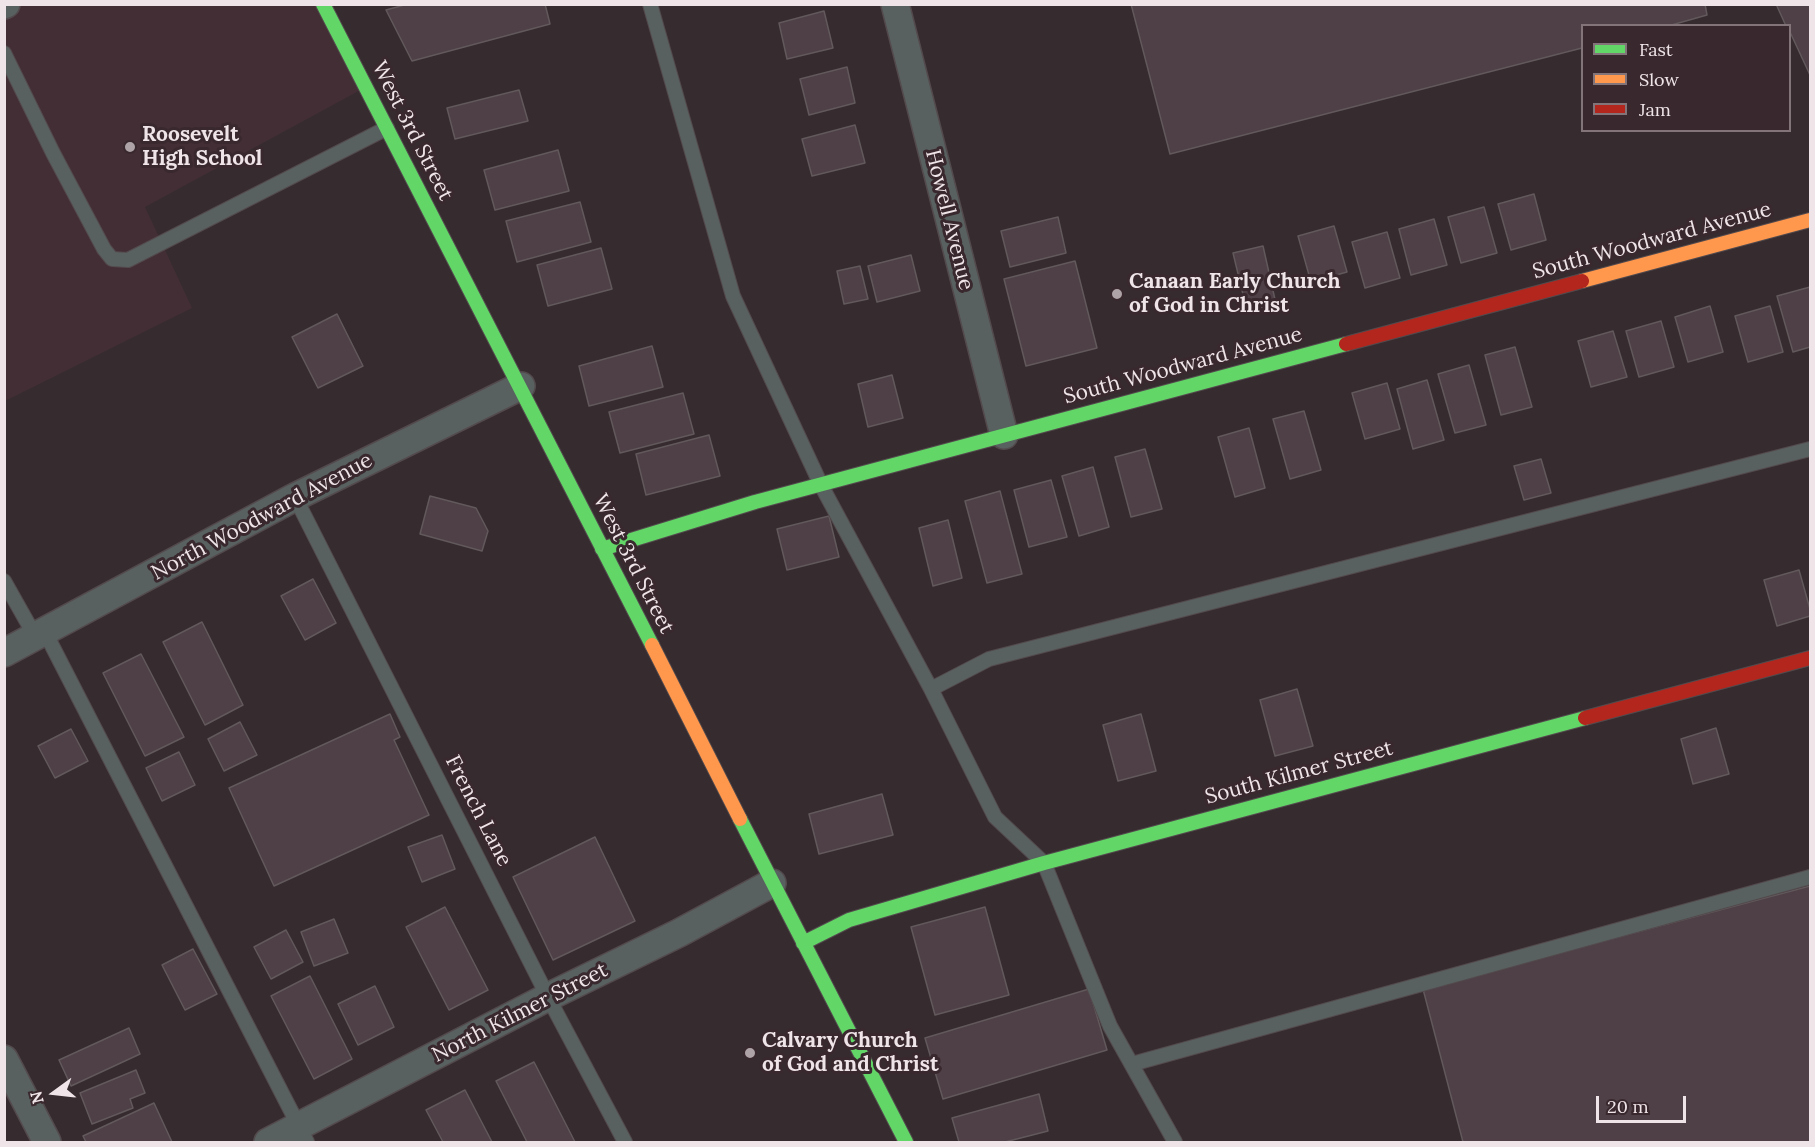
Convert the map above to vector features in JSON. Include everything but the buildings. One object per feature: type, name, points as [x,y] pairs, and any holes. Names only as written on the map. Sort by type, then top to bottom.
[{"type":"street","name":"West 3rd Street","points":[[323,4],[521,386],[906,1143]]},
{"type":"street","name":"Howell Avenue","points":[[895,4],[1004,435]]},
{"type":"street","name":"South Woodward Avenue","points":[[602,549],[755,502],[1810,220]]},
{"type":"street","name":"North Woodward Avenue","points":[[4,653],[295,497],[521,386]]},
{"type":"street","name":"South Kilmer Street","points":[[803,943],[849,920],[1044,863],[1810,658]]},
{"type":"street","name":"North Kilmer Street","points":[[268,1143],[303,1134],[548,997],[679,933],[772,883]]},
{"type":"street","points":[[4,1059],[47,1143]]},
{"type":"lane","points":[[650,4],[733,296],[821,485],[931,689],[995,816],[1044,863],[1110,1026],[1176,1143]]},
{"type":"lane","points":[[4,53],[53,153],[104,249],[112,258],[128,260],[387,128]]},
{"type":"lane","points":[[931,689],[989,659],[1810,449]]},
{"type":"lane","name":"French Lane","points":[[295,497],[548,997],[625,1143]]},
{"type":"lane","points":[[4,581],[40,634],[303,1134]]},
{"type":"lane","points":[[1132,1064],[1810,877]]},
{"type":"shaded area","name":"Roosevelt High School","points":[[5,5],[323,5],[366,87],[145,207],[192,308],[5,401]]},
{"type":"traffic: fast","points":[[323,4],[652,645]]},
{"type":"traffic: fast","points":[[602,549],[755,502],[1346,344]]},
{"type":"traffic: fast","points":[[803,943],[849,920],[1044,863],[1585,718]]},
{"type":"traffic: fast","points":[[740,819],[906,1142]]},
{"type":"traffic: slow","points":[[1582,281],[1810,220]]},
{"type":"traffic: slow","points":[[652,645],[740,819]]},
{"type":"traffic: jam","points":[[1346,344],[1582,281]]},
{"type":"traffic: jam","points":[[1585,718],[1810,658]]},
{"type":"place","name":"Roosevelt High School","points":[[130,147]]},
{"type":"place","name":"Canaan Early Church of God in Christ","points":[[1117,294]]},
{"type":"place","name":"Calvary Church of God and Christ","points":[[750,1053]]}]
